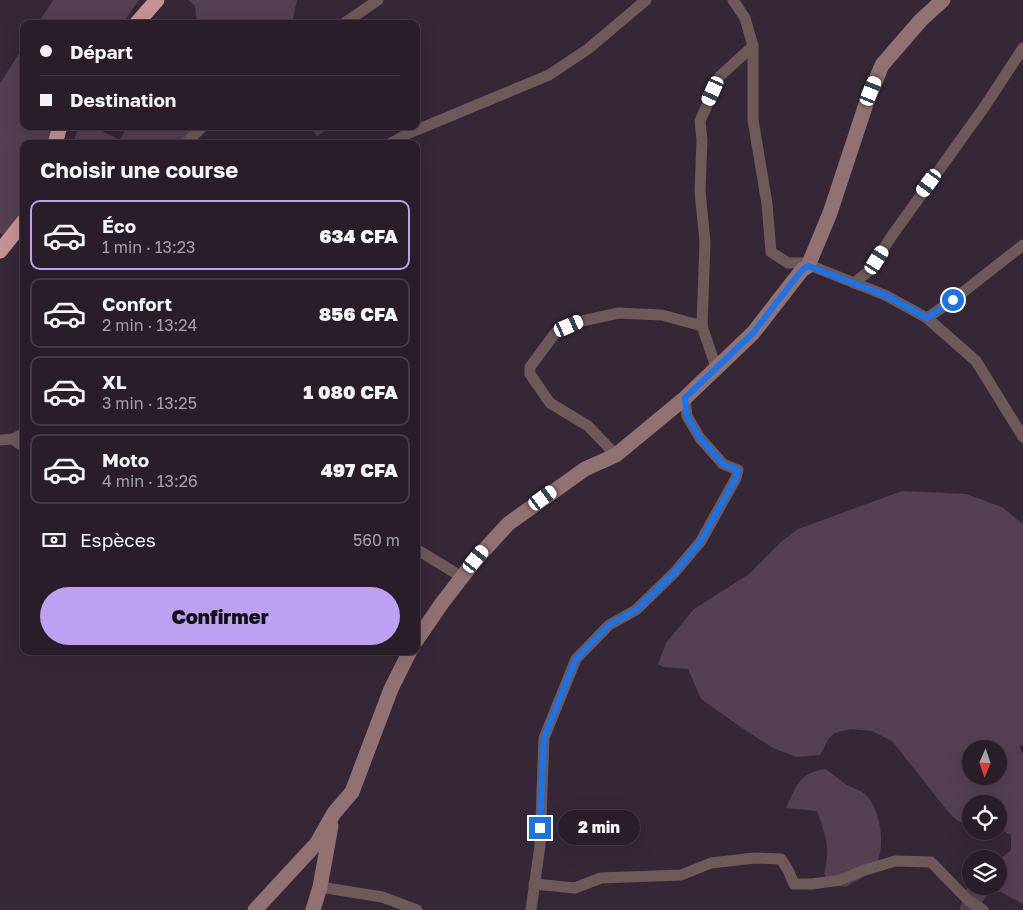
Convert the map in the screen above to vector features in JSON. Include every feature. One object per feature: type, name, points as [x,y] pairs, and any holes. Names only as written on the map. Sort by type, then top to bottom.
[{"type":"highway","points":[[140,20],[157,0]]},
{"type":"highway","points":[[0,251],[20,226]]},
{"type":"main road","points":[[420,635],[462,577],[489,543],[508,524],[585,469],[616,455],[685,398],[753,333],[802,270],[808,266],[830,213],[866,104],[882,65],[921,20],[943,0]]},
{"type":"main road","points":[[255,910],[317,843],[334,813],[352,792],[391,689],[408,655]]},
{"type":"main road","points":[[313,910],[320,887],[334,813]]},
{"type":"street","points":[[349,20],[378,0]]},
{"type":"street","points":[[420,129],[549,75],[588,49],[646,0]]},
{"type":"street","points":[[733,0],[745,18],[753,46],[753,120],[767,204],[770,252],[788,263],[804,263],[885,295],[927,318],[976,361],[1023,437]]},
{"type":"street","points":[[716,367],[702,326],[705,242],[700,191],[702,140],[700,121],[720,76],[753,46]]},
{"type":"street","points":[[854,283],[869,271],[891,236],[985,106],[1023,48]]},
{"type":"street","points":[[189,140],[199,130]]},
{"type":"street","points":[[397,140],[417,130]]},
{"type":"street","points":[[927,318],[1023,245]]},
{"type":"street","points":[[616,455],[588,426],[550,403],[530,374],[530,367],[556,332],[582,321],[620,313],[662,315],[702,326]]},
{"type":"street","points":[[531,910],[540,845],[544,738],[576,659],[609,625],[636,610],[675,572],[701,541],[736,478],[738,470],[723,464],[700,438],[687,416],[685,398]]},
{"type":"street","points":[[0,440],[13,439],[20,435]]},
{"type":"street","points":[[13,439],[20,443]]},
{"type":"street","points":[[420,551],[462,577]]},
{"type":"street","points":[[534,884],[575,888],[601,878],[681,875],[711,863],[754,858],[781,860],[794,884],[812,884],[840,880],[895,861],[931,862],[969,901],[983,910]]},
{"type":"street","points":[[320,887],[382,897],[417,910]]},
{"type":"shaded area","points":[[53,0],[139,0],[125,20],[40,20]]},
{"type":"shaded area","points":[[188,0],[297,0],[293,20],[197,20],[195,6]]},
{"type":"shaded area","points":[[20,52],[20,130],[54,130],[52,140],[20,140],[20,224],[11,238],[0,233],[0,83]]},
{"type":"shaded area","points":[[78,130],[100,130],[120,140],[74,140]]},
{"type":"shaded area","points":[[125,130],[200,130],[193,140],[120,140]]},
{"type":"shaded area","points":[[313,130],[326,130],[317,136]]},
{"type":"shaded area","points":[[902,491],[966,494],[1002,507],[1023,524],[1023,745],[1019,746],[1023,755],[1023,904],[1006,895],[1007,853],[1011,850],[1011,835],[1007,833],[1007,795],[962,795],[962,823],[950,814],[892,741],[872,731],[850,729],[835,733],[829,738],[820,755],[796,757],[773,748],[701,699],[688,669],[663,667],[658,664],[666,643],[694,609],[749,574],[781,542],[798,529]]},
{"type":"shaded area","points":[[825,769],[847,785],[867,796],[876,811],[881,831],[880,851],[874,867],[846,887],[832,885],[824,874],[827,849],[817,811],[786,808],[796,787],[804,778],[816,771]]},
{"type":"shaded area","points":[[964,895],[987,895],[979,910],[959,910]]},
{"type":"route","points":[[540,828],[544,738],[576,659],[609,625],[636,610],[675,572],[701,541],[736,478],[738,470],[723,464],[700,438],[687,416],[685,398],[753,333],[802,270],[808,266],[885,295],[927,318],[953,300]]}]
